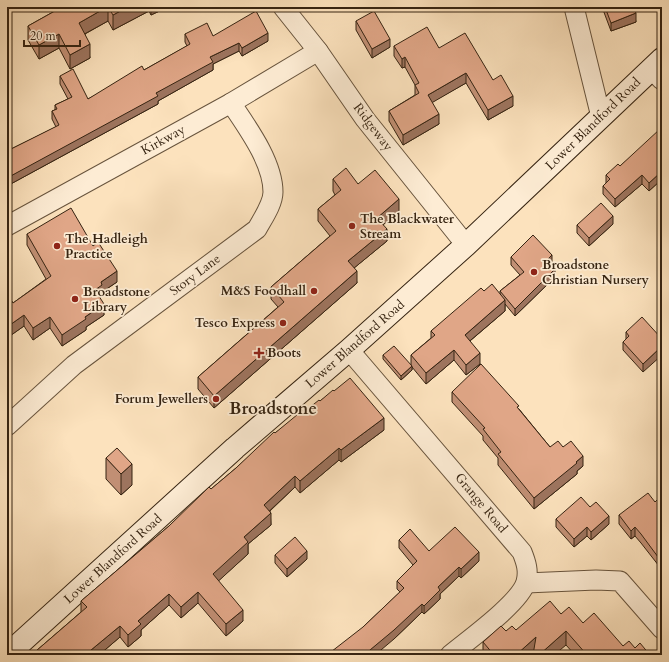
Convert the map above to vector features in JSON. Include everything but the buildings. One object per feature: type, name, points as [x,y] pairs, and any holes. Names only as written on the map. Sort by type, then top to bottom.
[{"type":"main road","name":"Lower Blandford Road","points":[[7,655],[230,452],[349,350],[466,245],[601,117],[658,70]]},
{"type":"street","name":"Ridgeway","points":[[283,7],[318,51],[365,119],[466,245]]},
{"type":"street","points":[[574,7],[601,117]]},
{"type":"street","name":"Kirkway","points":[[7,226],[230,103],[318,51]]},
{"type":"street","name":"Story Lane","points":[[7,426],[74,365],[257,229],[268,210],[273,193],[269,171],[253,137],[230,103]]},
{"type":"street","name":"Grange Road","points":[[349,350],[447,462],[522,552],[528,567],[526,583]]},
{"type":"street","points":[[450,655],[512,602],[526,583],[581,580],[620,582],[662,629]]},
{"type":"place","name":"The Blackwater Stream","points":[[352,226]]},
{"type":"place","name":"The Hadleigh Practice","points":[[57,246]]},
{"type":"place","name":"Broadstone Christian Nursery","points":[[534,272]]},
{"type":"place","name":"M&S Foodhall","points":[[314,291]]},
{"type":"place","name":"Broadstone Library","points":[[75,299]]},
{"type":"place","name":"Tesco Express","points":[[283,323]]},
{"type":"place","name":"Boots","points":[[259,353]]},
{"type":"place","name":"Forum Jewellers","points":[[216,399]]},
{"type":"district","name":"Broadstone","points":[[273,408]]}]
